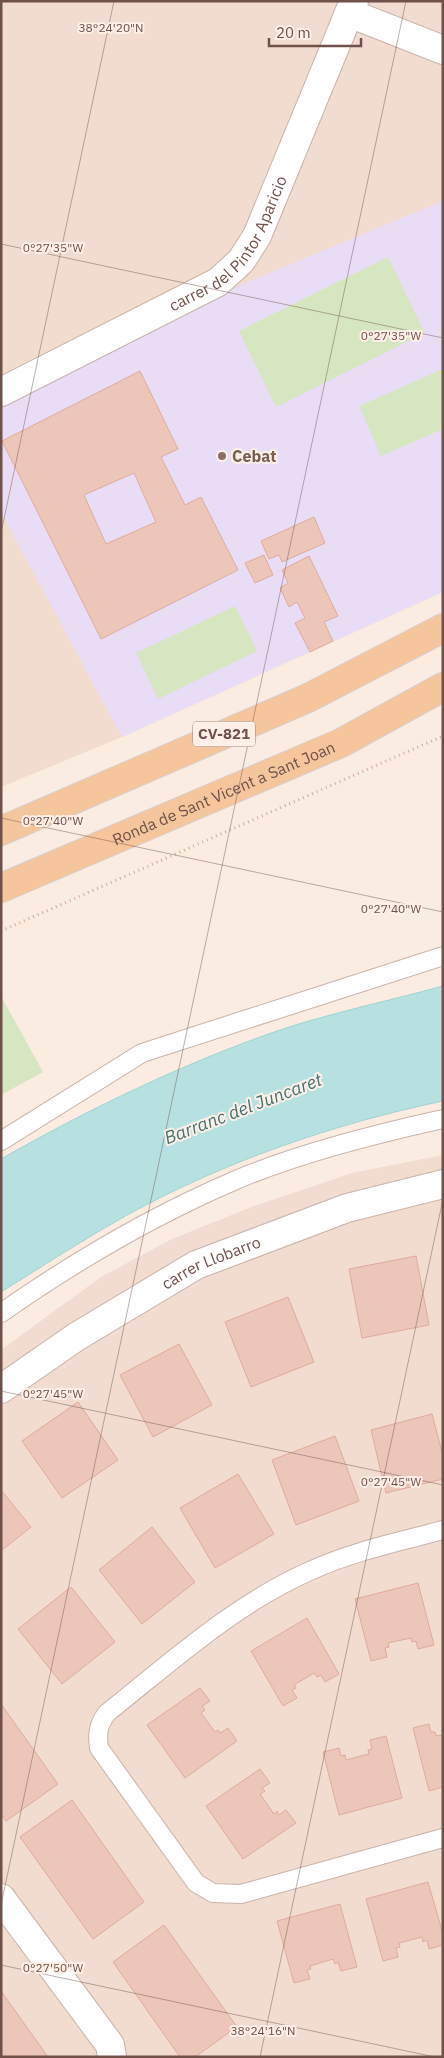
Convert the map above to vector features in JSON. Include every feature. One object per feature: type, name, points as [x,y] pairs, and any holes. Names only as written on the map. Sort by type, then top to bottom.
[{"type":"main road","name":"CV-821","points":[[1,831],[308,698],[443,628]]},
{"type":"main road","name":"Ronda de Sant Vicent a Sant Joan","points":[[1,888],[341,742],[443,687]]},
{"type":"street","points":[[352,7],[443,50]]},
{"type":"street","name":"carrer del Pintor Aparicio","points":[[1,392],[218,282],[241,261],[257,236],[352,7]]},
{"type":"street","name":"carrer Llobarro","points":[[1,1389],[76,1336],[196,1265],[347,1208],[443,1184]]},
{"type":"street","points":[[1,1898],[110,2045],[112,2057]]},
{"type":"lane","points":[[1,1141],[142,1053],[443,956]]},
{"type":"lane","points":[[1,1313],[99,1251],[163,1216],[236,1180],[323,1150],[443,1119]]},
{"type":"lane","points":[[443,1530],[343,1557],[284,1584],[243,1609],[183,1652],[107,1713],[100,1722],[97,1734],[98,1748],[196,1884],[213,1893],[241,1894],[443,1838]]},
{"type":"path","points":[[1,931],[443,736]]},
{"type":"shaded area","points":[[1,1],[443,1],[443,592],[122,737],[1,787]]},
{"type":"shaded area","name":"Cebat","points":[[443,201],[443,592],[122,737],[1,512],[1,400],[195,304]]},
{"type":"shaded area","points":[[443,1155],[443,2057],[1,2057],[1,1350],[101,1277],[172,1239],[254,1206],[352,1173]]},
{"type":"green space","points":[[388,257],[425,333],[276,407],[239,331]]},
{"type":"green space","points":[[443,369],[443,429],[381,456],[359,406]]},
{"type":"green space","points":[[235,606],[257,651],[158,699],[136,653]]},
{"type":"green space","points":[[1,996],[43,1072],[1,1095]]},
{"type":"water","name":"Barranc del Juncaret","points":[[443,986],[443,1101],[361,1121],[281,1146],[241,1161],[127,1215],[1,1292],[1,1159],[102,1105],[171,1073],[241,1044],[318,1018]]},
{"type":"building","points":[[140,371],[178,449],[161,457],[185,505],[201,497],[238,570],[101,639],[2,441]],"holes":[[[134,473],[156,522],[106,544],[84,495]]]},
{"type":"building","points":[[314,517],[325,543],[282,562],[279,555],[269,559],[261,541]]},
{"type":"building","points":[[264,555],[273,575],[255,583],[245,563]]},
{"type":"building","points":[[309,556],[338,616],[324,622],[333,641],[310,652],[295,623],[305,618],[297,602],[289,607],[280,588],[288,583],[282,570]]},
{"type":"building","points":[[416,1256],[429,1325],[362,1338],[349,1269]]},
{"type":"building","points":[[288,1297],[314,1362],[251,1387],[225,1322]]},
{"type":"building","points":[[179,1344],[212,1405],[153,1437],[120,1375]]},
{"type":"building","points":[[78,1402],[118,1460],[62,1498],[22,1441]]},
{"type":"building","points":[[432,1414],[443,1456],[443,1479],[386,1493],[371,1430]]},
{"type":"building","points":[[335,1436],[359,1501],[296,1525],[272,1460]]},
{"type":"building","points":[[238,1474],[274,1534],[215,1568],[180,1508]]},
{"type":"building","points":[[1,1490],[31,1527],[1,1551]]},
{"type":"building","points":[[152,1527],[195,1582],[142,1624],[99,1570]]},
{"type":"building","points":[[418,1583],[434,1645],[418,1649],[416,1641],[412,1642],[411,1638],[388,1643],[389,1647],[385,1648],[387,1657],[371,1661],[355,1599]]},
{"type":"building","points":[[71,1587],[115,1642],[62,1684],[18,1629]]},
{"type":"building","points":[[307,1618],[339,1674],[325,1682],[321,1675],[317,1677],[314,1673],[294,1685],[296,1688],[292,1690],[297,1698],[283,1706],[251,1651]]},
{"type":"building","points":[[200,1688],[210,1701],[202,1706],[205,1710],[201,1713],[215,1732],[218,1730],[220,1733],[228,1728],[237,1741],[185,1778],[147,1725]]},
{"type":"building","points":[[1,1704],[58,1784],[6,1821],[1,1814]]},
{"type":"building","points":[[429,1724],[431,1732],[435,1732],[436,1736],[443,1735],[443,1787],[429,1791],[413,1728]]},
{"type":"building","points":[[386,1736],[402,1798],[339,1815],[323,1752],[339,1748],[341,1756],[345,1755],[346,1760],[369,1754],[368,1750],[372,1749],[370,1740]]},
{"type":"building","points":[[260,1769],[270,1783],[262,1788],[265,1791],[260,1794],[274,1814],[277,1811],[279,1815],[286,1810],[296,1823],[243,1859],[206,1806]]},
{"type":"building","points":[[72,1800],[144,1902],[93,1939],[20,1837]]},
{"type":"building","points":[[428,1882],[443,1934],[443,1945],[429,1949],[427,1940],[423,1942],[422,1937],[399,1943],[400,1947],[396,1948],[398,1957],[383,1961],[366,1899]]},
{"type":"building","points":[[340,1904],[357,1967],[341,1971],[338,1962],[335,1964],[333,1959],[310,1966],[311,1969],[307,1970],[310,1979],[294,1983],[277,1921]]},
{"type":"building","points":[[164,1925],[237,2027],[195,2057],[180,2057],[113,1962]]},
{"type":"building","points":[[1,1991],[48,2057],[1,2057]]},
{"type":"place","name":"Cebat","points":[[222,456]]}]
